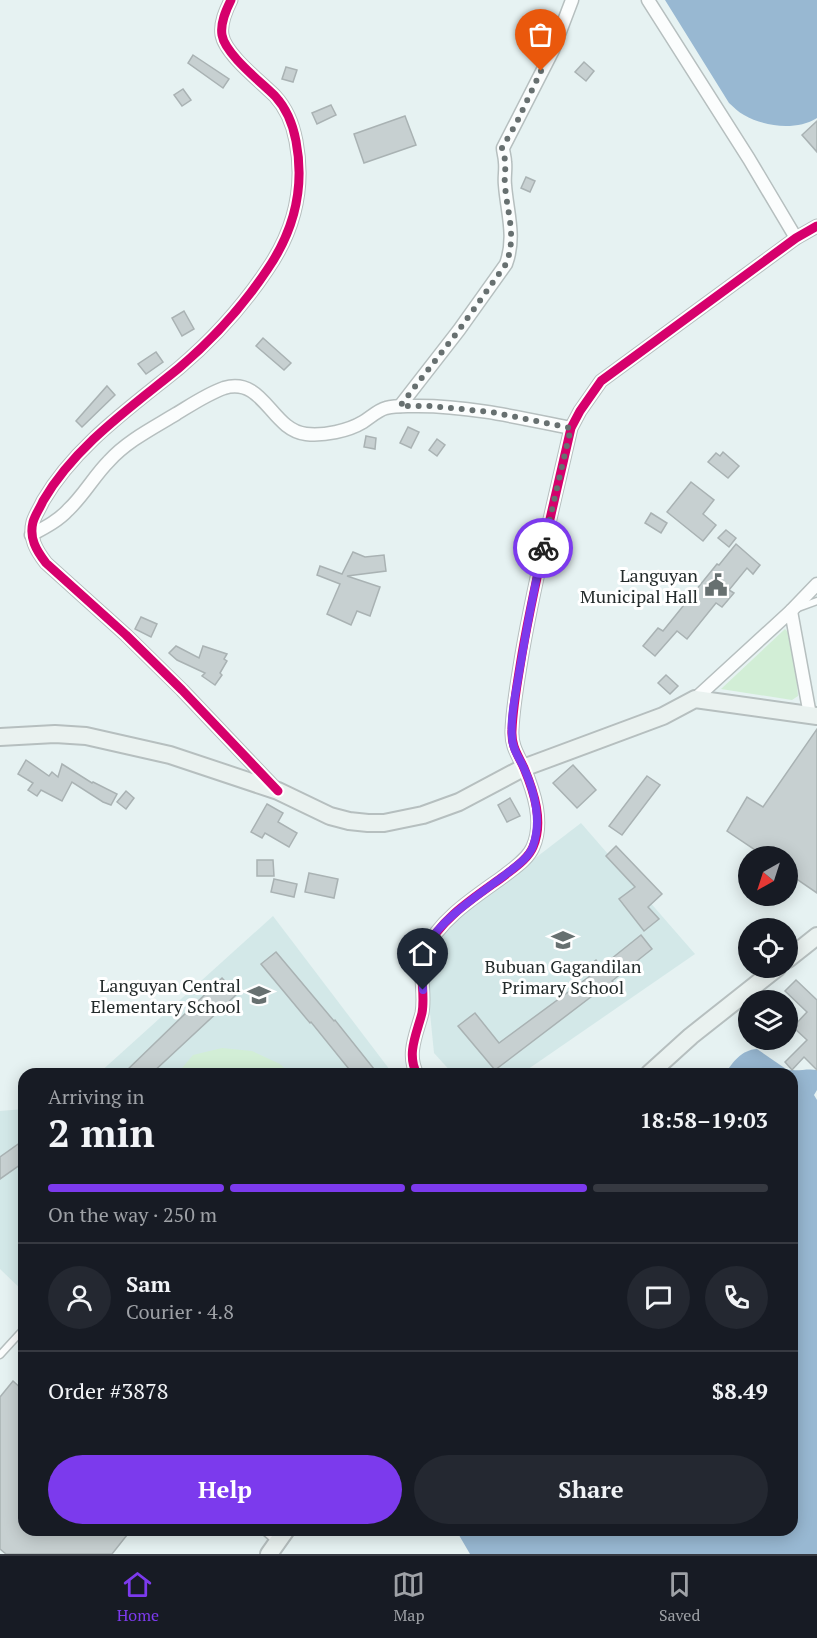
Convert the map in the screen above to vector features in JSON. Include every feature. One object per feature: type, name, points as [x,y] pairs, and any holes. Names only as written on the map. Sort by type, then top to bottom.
[{"type":"street","points":[[231,0],[222,27],[222,36],[227,47],[276,97],[287,112],[295,134],[300,185],[284,242],[249,296],[214,335],[180,367],[107,427],[77,456],[54,483],[33,520],[31,535],[38,553],[46,563],[182,690],[278,791]]},
{"type":"street","points":[[400,406],[459,330],[506,264],[510,252],[511,236],[510,212],[504,182],[506,162],[502,148],[553,50],[572,0]]},
{"type":"street","points":[[648,0],[749,159],[796,238]]},
{"type":"street","points":[[414,1068],[412,1053],[422,1011],[422,963],[431,939],[465,905],[513,869],[532,849],[537,834],[536,806],[524,768],[513,747],[514,712],[532,598],[571,428],[591,393],[601,381],[796,238],[817,226]]},
{"type":"street","points":[[31,535],[58,519],[69,509],[108,461],[120,450],[198,401],[225,388],[241,387],[252,391],[266,403],[285,426],[306,434],[321,434],[348,428],[362,423],[385,408],[400,406],[430,406],[491,412],[571,428]]},
{"type":"street","points":[[0,737],[55,734],[86,736],[170,755],[278,791],[330,816],[358,822],[384,823],[408,819],[438,811],[524,768],[663,716],[695,699],[817,584]]},
{"type":"street","points":[[695,699],[814,716],[791,610]]},
{"type":"street","points":[[798,951],[817,936]]},
{"type":"street","points":[[656,1068],[691,1036],[764,978]]},
{"type":"lane","points":[[791,610],[817,601]]},
{"type":"lane","points":[[0,1355],[18,1335]]},
{"type":"shaded area","name":"Bubuan Gagandilan Primary School","points":[[581,823],[695,954],[530,1068],[448,1068],[434,1053],[427,983],[447,926]]},
{"type":"shaded area","name":"Languyan Central Elementary School","points":[[273,916],[388,1068],[105,1068]]},
{"type":"shaded area","points":[[18,1110],[18,1286],[0,1269],[0,1111]]},
{"type":"green space","points":[[785,629],[793,637],[798,696],[792,700],[721,689]]},
{"type":"green space","points":[[222,1048],[252,1051],[284,1068],[182,1068],[193,1055]]},
{"type":"water","points":[[665,0],[817,0],[817,118],[800,125],[780,126],[752,119],[740,112],[729,103]]},
{"type":"water","points":[[758,1050],[785,1068],[729,1068],[746,1052]]},
{"type":"water","points":[[809,1069],[817,1070],[817,1090],[814,1095],[817,1100],[817,1554],[470,1554],[460,1536],[798,1536],[798,1070]]},
{"type":"building","points":[[193,55],[229,79],[223,88],[188,63]]},
{"type":"building","points":[[584,62],[594,71],[586,81],[575,72]]},
{"type":"building","points":[[286,67],[297,70],[293,82],[282,79]]},
{"type":"building","points":[[183,89],[191,100],[182,106],[174,95]]},
{"type":"building","points":[[331,105],[336,115],[317,124],[312,113]]},
{"type":"building","points":[[405,116],[416,145],[364,163],[354,134]]},
{"type":"building","points":[[817,121],[817,152],[802,135]]},
{"type":"building","points":[[526,177],[535,181],[530,192],[521,188]]},
{"type":"building","points":[[184,311],[194,329],[182,336],[172,318]]},
{"type":"building","points":[[263,338],[291,363],[284,370],[256,346]]},
{"type":"building","points":[[156,352],[163,362],[146,374],[138,364]]},
{"type":"building","points":[[107,386],[115,395],[82,427],[76,421]]},
{"type":"building","points":[[408,427],[419,432],[411,448],[400,443]]},
{"type":"building","points":[[366,436],[376,438],[375,449],[364,447]]},
{"type":"building","points":[[437,439],[445,445],[437,456],[429,450]]},
{"type":"building","points":[[723,452],[739,466],[728,478],[708,462],[716,453],[720,456]]},
{"type":"building","points":[[691,482],[714,500],[703,514],[716,525],[703,541],[667,512]]},
{"type":"building","points":[[651,513],[667,523],[661,533],[645,523]]},
{"type":"building","points":[[726,530],[736,538],[729,547],[718,538]]},
{"type":"building","points":[[736,544],[760,565],[753,574],[747,568],[729,590],[734,593],[722,607],[716,603],[687,639],[677,631],[655,656],[643,646],[658,628],[663,631]]},
{"type":"building","points":[[353,552],[365,557],[384,555],[386,571],[347,576],[380,587],[370,616],[357,611],[351,625],[327,614],[340,584],[317,575],[320,566],[342,574]]},
{"type":"building","points":[[141,617],[157,624],[151,637],[135,629]]},
{"type":"building","points":[[176,646],[199,658],[203,646],[227,654],[224,659],[227,661],[220,673],[222,675],[215,685],[202,676],[205,673],[177,660],[169,653]]},
{"type":"building","points":[[666,675],[678,686],[670,694],[658,683]]},
{"type":"building","points":[[817,729],[817,893],[798,880],[798,846],[749,846],[727,831],[747,797],[763,807]]},
{"type":"building","points":[[26,760],[49,776],[52,772],[58,777],[62,764],[92,783],[117,794],[111,805],[72,782],[62,801],[41,790],[37,796],[28,790],[33,783],[18,774]]},
{"type":"building","points":[[573,765],[596,790],[577,808],[553,783]]},
{"type":"building","points":[[647,776],[660,785],[622,835],[609,826]]},
{"type":"building","points":[[126,791],[134,798],[126,809],[117,802]]},
{"type":"building","points":[[510,798],[520,816],[507,822],[498,805]]},
{"type":"building","points":[[267,804],[283,813],[278,822],[297,833],[289,847],[265,833],[262,838],[251,832]]},
{"type":"building","points":[[616,846],[662,894],[648,907],[659,919],[644,931],[619,899],[635,887],[606,856]]},
{"type":"building","points":[[257,860],[273,860],[274,876],[257,876]]},
{"type":"building","points":[[309,873],[338,879],[334,898],[305,892]]},
{"type":"building","points":[[274,879],[297,884],[294,897],[271,892]]},
{"type":"building","points":[[641,935],[652,949],[612,981],[616,985],[608,992],[604,987],[498,1068],[493,1068],[458,1026],[475,1013],[499,1043],[594,973],[588,966],[596,960],[601,967]]},
{"type":"building","points":[[276,952],[373,1068],[348,1068],[261,964]]},
{"type":"building","points":[[222,978],[237,994],[157,1068],[129,1068]]},
{"type":"building","points":[[796,980],[817,1000],[817,1070],[804,1057],[794,1068],[790,1068],[785,1062],[807,1040],[798,1032],[798,1022],[807,1012],[798,1003],[798,990],[786,990]]},
{"type":"building","points":[[18,1144],[18,1166],[0,1179],[0,1157]]},
{"type":"building","points":[[13,1381],[18,1386],[18,1536],[126,1536],[112,1554],[6,1554],[0,1549],[0,1397]]},
{"type":"cycle path","points":[[231,0],[222,26],[225,43],[236,59],[283,106],[295,135],[299,176],[298,192],[290,224],[267,270],[226,322],[179,368],[87,445],[71,463],[43,501],[34,519],[32,533],[36,549],[46,563],[126,635],[182,690],[278,791]]},
{"type":"cycle path","points":[[415,1068],[412,1051],[422,1013],[422,965],[426,950],[440,928],[450,918],[524,859],[531,851],[536,837],[538,817],[528,777],[514,746],[513,721],[533,597],[571,428],[601,381],[796,238],[817,226]]},
{"type":"way so far","points":[[541,71],[502,148],[506,162],[504,175],[511,236],[510,252],[506,264],[459,330],[400,406],[430,406],[491,412],[571,428],[543,548]]},
{"type":"place","name":"Languyan Municipal Hall","points":[[716,585]]},
{"type":"place","name":"Bubuan Gagandilan Primary School","points":[[563,940]]},
{"type":"place","name":"Languyan Central Elementary School","points":[[259,995]]},
{"type":"route","points":[[423,990],[422,963],[431,939],[465,905],[523,860],[532,849],[537,834],[536,806],[524,768],[513,747],[512,723],[532,598],[543,548]]}]
